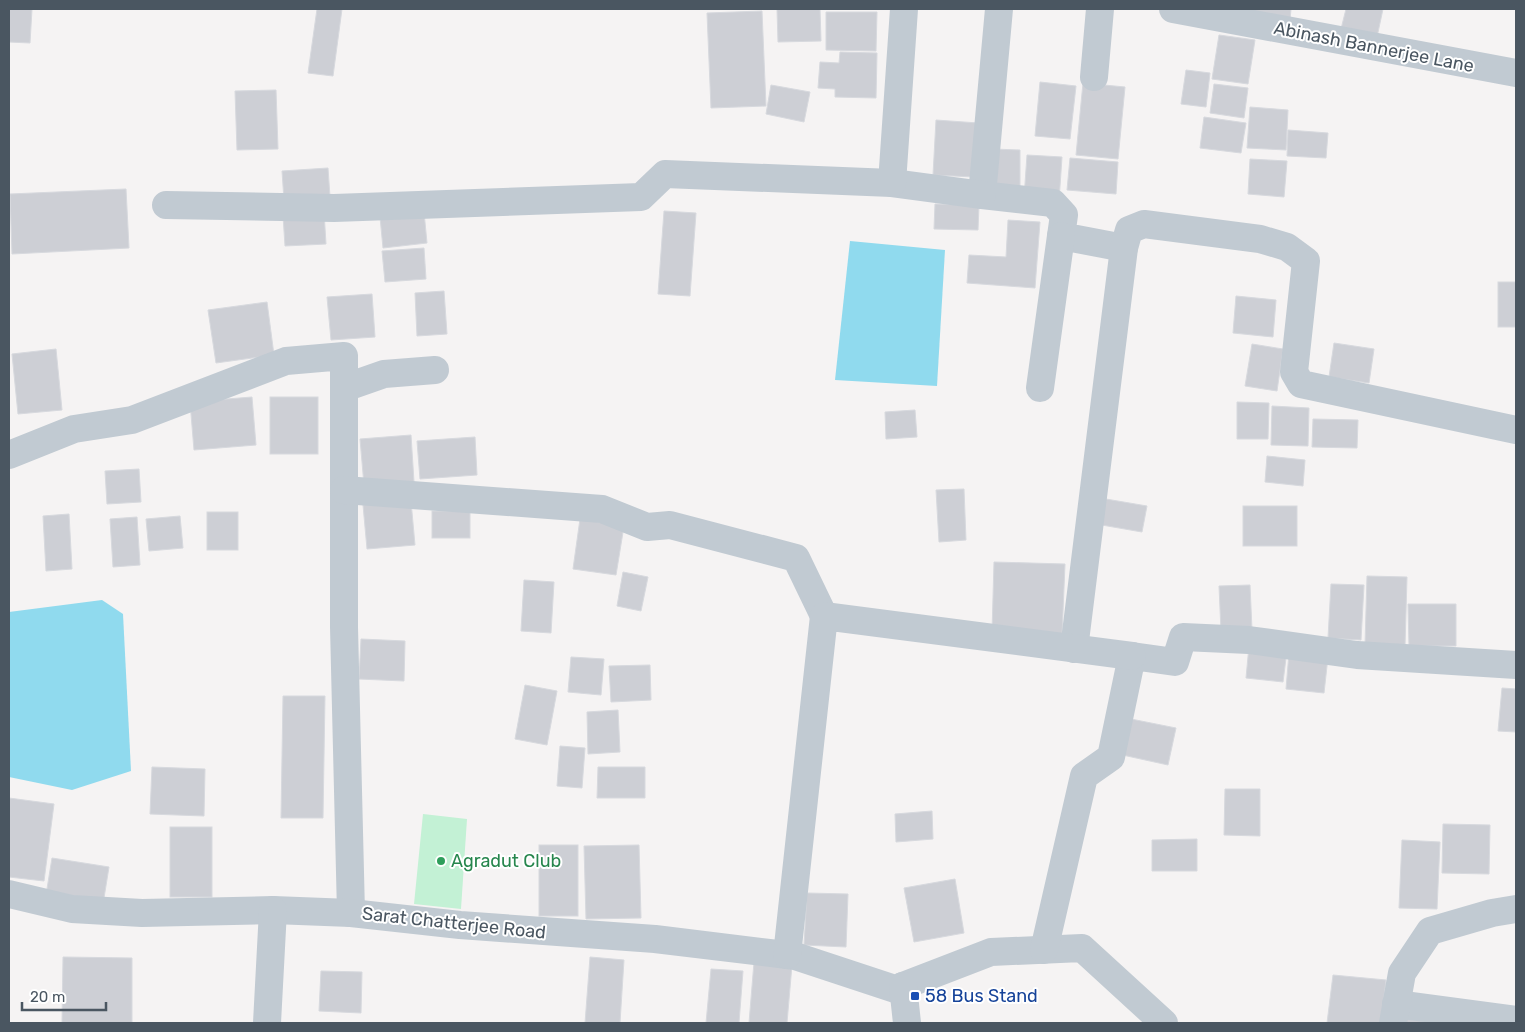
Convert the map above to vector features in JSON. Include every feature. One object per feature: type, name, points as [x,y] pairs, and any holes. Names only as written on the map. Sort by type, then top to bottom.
[{"type":"street","points":[[892,183],[904,9]]},
{"type":"street","points":[[982,195],[999,9]]},
{"type":"street","points":[[1094,77],[1100,9]]},
{"type":"street","name":"Abinash Bannerjee Lane","points":[[1173,9],[1516,73]]},
{"type":"street","points":[[166,204],[334,208],[641,197],[665,174],[892,183],[1053,203],[1064,215],[1040,388]]},
{"type":"street","points":[[1074,648],[1124,248],[1129,230],[1144,224],[1260,239],[1287,247],[1306,261],[1294,372],[1301,384],[1516,430]]},
{"type":"street","points":[[1061,236],[1124,248]]},
{"type":"street","points":[[9,455],[74,429],[132,420],[286,361],[344,356],[344,627],[351,913]]},
{"type":"street","points":[[344,388],[384,374],[436,370]]},
{"type":"street","points":[[344,490],[602,509],[647,527],[670,525],[796,558],[824,616],[786,955]]},
{"type":"street","points":[[824,616],[1175,662],[1184,637],[1249,640],[1357,655],[1516,665]]},
{"type":"street","points":[[1044,950],[1084,776],[1111,757],[1132,656]]},
{"type":"street","name":"Sarat Chatterjee Road","points":[[9,894],[72,909],[142,913],[273,910],[351,913],[469,926],[655,939],[786,955],[899,988]]},
{"type":"street","points":[[1516,909],[1492,913],[1430,932],[1402,973],[1394,1014],[1516,1020]]},
{"type":"street","points":[[267,1023],[273,910]]},
{"type":"street","points":[[907,1023],[899,988],[991,952],[1082,948],[1164,1023]]},
{"type":"green space","name":"Agradut Club","points":[[423,814],[467,819],[461,909],[414,904]]},
{"type":"water","points":[[850,241],[945,250],[937,386],[835,380]]},
{"type":"water","points":[[102,600],[123,614],[131,771],[72,790],[9,777],[9,612]]},
{"type":"building","points":[[9,9],[32,9],[30,43],[9,42]]},
{"type":"building","points":[[317,9],[342,9],[333,76],[308,73]]},
{"type":"building","points":[[777,9],[820,9],[821,41],[778,42]]},
{"type":"building","points":[[1231,9],[1291,9],[1290,20]]},
{"type":"building","points":[[1346,9],[1383,9],[1377,37],[1341,29]]},
{"type":"building","points":[[762,11],[766,106],[711,108],[707,13]]},
{"type":"building","points":[[826,12],[877,12],[876,51],[826,50]]},
{"type":"building","points":[[1219,35],[1255,40],[1248,84],[1212,79]]},
{"type":"building","points":[[840,52],[877,53],[876,98],[835,97],[835,89],[818,88],[820,62],[839,63]]},
{"type":"building","points":[[1186,70],[1210,73],[1206,107],[1181,104]]},
{"type":"building","points":[[1040,82],[1076,86],[1070,139],[1035,136]]},
{"type":"building","points":[[1083,83],[1125,87],[1118,159],[1076,155]]},
{"type":"building","points":[[1214,84],[1248,88],[1244,118],[1210,113]]},
{"type":"building","points":[[771,85],[810,92],[804,122],[766,114]]},
{"type":"building","points":[[276,90],[278,149],[237,150],[235,91]]},
{"type":"building","points":[[1250,107],[1288,110],[1286,150],[1247,148]]},
{"type":"building","points":[[1204,117],[1246,123],[1241,153],[1200,148]]},
{"type":"building","points":[[936,120],[978,123],[975,177],[933,175]]},
{"type":"building","points":[[1288,130],[1328,133],[1326,158],[1287,156]]},
{"type":"building","points":[[993,149],[1020,150],[1020,189],[993,189]]},
{"type":"building","points":[[1027,155],[1062,157],[1059,201],[1024,198]]},
{"type":"building","points":[[1070,158],[1118,162],[1116,194],[1067,190]]},
{"type":"building","points":[[1250,159],[1287,161],[1284,197],[1248,194]]},
{"type":"building","points":[[328,168],[330,197],[284,200],[282,171]]},
{"type":"building","points":[[126,189],[129,248],[12,254],[10,194]]},
{"type":"building","points":[[935,204],[979,205],[978,230],[934,229]]},
{"type":"building","points":[[664,211],[696,213],[690,296],[658,294]]},
{"type":"building","points":[[324,212],[326,244],[285,246],[283,215]]},
{"type":"building","points":[[424,212],[427,243],[383,248],[380,217]]},
{"type":"building","points":[[1008,220],[1040,222],[1035,288],[967,283],[969,255],[1006,257]]},
{"type":"building","points":[[424,248],[426,279],[385,282],[382,251]]},
{"type":"building","points":[[1498,282],[1516,282],[1516,327],[1498,327]]},
{"type":"building","points":[[444,291],[447,334],[417,336],[415,293]]},
{"type":"building","points":[[372,294],[375,337],[331,340],[327,297]]},
{"type":"building","points":[[1236,296],[1276,300],[1273,337],[1233,333]]},
{"type":"building","points":[[267,302],[274,355],[216,363],[208,310]]},
{"type":"building","points":[[1334,343],[1374,349],[1369,383],[1329,377]]},
{"type":"building","points":[[1252,344],[1283,349],[1277,391],[1245,386]]},
{"type":"building","points":[[56,349],[62,410],[18,414],[12,354]]},
{"type":"building","points":[[252,397],[256,445],[194,450],[190,402]]},
{"type":"building","points":[[270,397],[318,397],[318,454],[270,454]]},
{"type":"building","points":[[1237,402],[1269,403],[1268,439],[1237,439]]},
{"type":"building","points":[[1272,406],[1309,408],[1308,446],[1271,445]]},
{"type":"building","points":[[915,410],[917,437],[886,439],[885,412]]},
{"type":"building","points":[[1313,419],[1358,420],[1357,448],[1312,447]]},
{"type":"building","points":[[411,435],[414,482],[364,485],[360,439]]},
{"type":"building","points":[[475,437],[477,475],[420,479],[417,441]]},
{"type":"building","points":[[1267,456],[1305,460],[1303,486],[1265,482]]},
{"type":"building","points":[[139,469],[141,502],[107,504],[105,471]]},
{"type":"building","points":[[964,489],[966,540],[939,542],[936,490]]},
{"type":"building","points":[[1100,498],[1147,506],[1142,532],[1096,524]]},
{"type":"building","points":[[411,501],[415,545],[367,549],[363,505]]},
{"type":"building","points":[[1243,506],[1297,506],[1297,546],[1243,546]]},
{"type":"building","points":[[432,511],[470,511],[470,538],[432,538]]},
{"type":"building","points":[[207,512],[238,512],[238,550],[207,550]]},
{"type":"building","points":[[69,514],[72,569],[46,571],[43,516]]},
{"type":"building","points":[[180,516],[183,548],[149,551],[146,519]]},
{"type":"building","points":[[137,517],[140,565],[113,567],[110,519]]},
{"type":"building","points":[[580,519],[624,526],[616,575],[573,569]]},
{"type":"building","points":[[994,562],[1065,564],[1062,635],[992,633]]},
{"type":"building","points":[[623,572],[648,577],[641,611],[617,606]]},
{"type":"building","points":[[1367,576],[1407,577],[1405,646],[1365,645]]},
{"type":"building","points":[[524,580],[554,582],[551,633],[521,631]]},
{"type":"building","points":[[1331,584],[1364,585],[1361,640],[1328,638]]},
{"type":"building","points":[[1250,585],[1252,630],[1221,631],[1219,586]]},
{"type":"building","points":[[1408,604],[1456,604],[1456,646],[1409,646]]},
{"type":"building","points":[[361,639],[405,641],[404,681],[359,679]]},
{"type":"building","points":[[1249,646],[1287,650],[1283,682],[1246,678]]},
{"type":"building","points":[[1289,653],[1328,657],[1324,693],[1286,689]]},
{"type":"building","points":[[571,657],[604,659],[601,695],[568,692]]},
{"type":"building","points":[[650,665],[651,700],[611,702],[609,666]]},
{"type":"building","points":[[525,685],[557,691],[547,745],[515,739]]},
{"type":"building","points":[[1502,688],[1516,689],[1516,732],[1498,731]]},
{"type":"building","points":[[283,696],[325,696],[323,818],[281,818]]},
{"type":"building","points":[[618,710],[620,752],[588,754],[587,712]]},
{"type":"building","points":[[1126,718],[1176,728],[1168,765],[1118,754]]},
{"type":"building","points":[[560,746],[585,748],[582,788],[557,786]]},
{"type":"building","points":[[152,767],[205,769],[204,816],[150,814]]},
{"type":"building","points":[[598,767],[645,767],[645,798],[597,798]]},
{"type":"building","points":[[1225,789],[1260,789],[1260,836],[1224,835]]},
{"type":"building","points":[[9,798],[54,804],[44,881],[9,877]]},
{"type":"building","points":[[932,811],[933,839],[896,842],[895,814]]},
{"type":"building","points":[[1443,824],[1490,825],[1489,874],[1442,873]]},
{"type":"building","points":[[170,827],[212,827],[212,897],[170,897]]},
{"type":"building","points":[[1197,839],[1197,871],[1152,871],[1152,840]]},
{"type":"building","points":[[1402,840],[1440,842],[1437,909],[1399,908]]},
{"type":"building","points":[[539,845],[578,845],[578,916],[539,916]]},
{"type":"building","points":[[639,845],[641,918],[586,919],[584,846]]},
{"type":"building","points":[[52,858],[109,867],[103,904],[46,895]]},
{"type":"building","points":[[955,879],[964,933],[914,942],[904,888]]},
{"type":"building","points":[[807,893],[848,894],[846,947],[804,945]]},
{"type":"building","points":[[63,957],[132,958],[132,1023],[62,1023]]},
{"type":"building","points":[[590,957],[624,960],[620,1023],[585,1023]]},
{"type":"building","points":[[754,962],[792,965],[787,1023],[749,1023]]},
{"type":"building","points":[[711,969],[743,971],[739,1023],[706,1023]]},
{"type":"building","points":[[321,971],[362,972],[361,1013],[319,1011]]},
{"type":"building","points":[[1333,975],[1386,980],[1381,1023],[1327,1023]]},
{"type":"building","points":[[1403,1013],[1443,1023],[1402,1023]]},
{"type":"place","name":"Agradut Club","points":[[441,861]]},
{"type":"place","name":"58 Bus Stand","points":[[915,996]]}]
